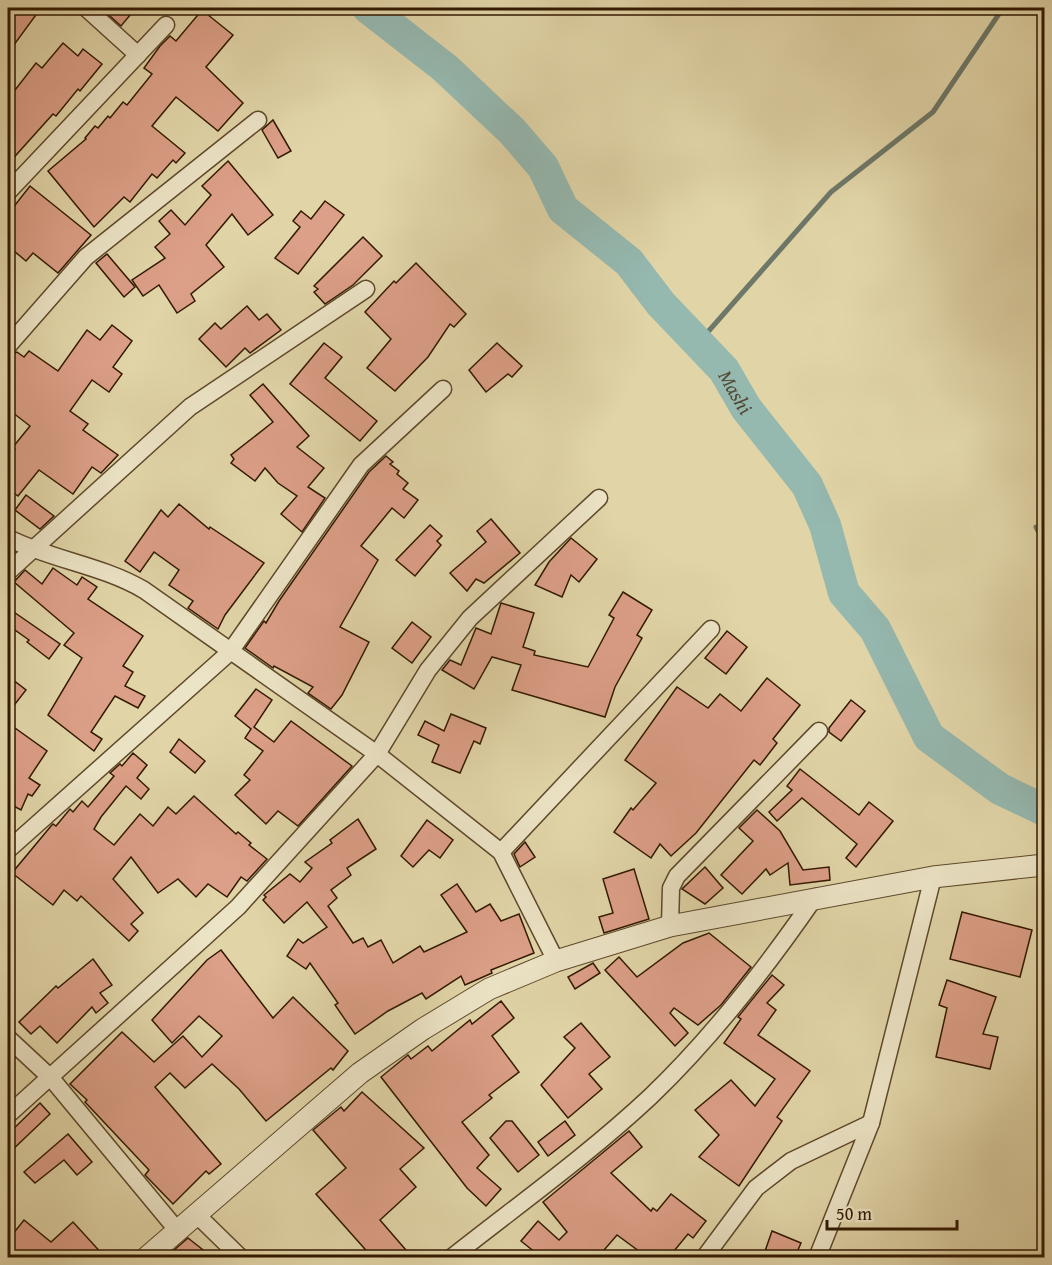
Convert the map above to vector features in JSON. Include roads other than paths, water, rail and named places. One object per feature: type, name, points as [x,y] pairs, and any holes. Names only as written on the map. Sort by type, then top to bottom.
[{"type":"street","points":[[86,8],[138,56]]},
{"type":"street","points":[[8,192],[166,25]]},
{"type":"street","points":[[8,346],[86,257],[258,120]]},
{"type":"street","points":[[8,572],[190,407],[366,289]]},
{"type":"street","points":[[8,850],[230,652],[355,472],[443,389]]},
{"type":"street","points":[[8,1115],[238,907],[376,754],[428,670],[470,618],[600,498]]},
{"type":"street","points":[[8,538],[31,550],[118,574],[376,754],[501,852],[556,961]]},
{"type":"street","points":[[501,852],[711,629]]},
{"type":"street","points":[[670,926],[671,888],[677,876],[819,731]]},
{"type":"street","points":[[146,1257],[360,1073],[423,1029],[489,989],[556,961],[670,926],[933,877],[1044,865]]},
{"type":"street","points":[[817,1257],[871,1123],[933,877]]},
{"type":"street","points":[[451,1257],[650,1097],[739,1002],[765,970],[816,897]]},
{"type":"street","points":[[8,1038],[51,1078],[177,1230]]},
{"type":"street","points":[[704,1257],[756,1188],[791,1161],[871,1123]]},
{"type":"street","points":[[196,1214],[241,1257]]},
{"type":"waterway","name":"Mashi","points":[[368,8],[445,68],[512,131],[543,167],[563,209],[629,262],[661,304],[724,370],[746,408],[807,485],[825,525],[844,593],[875,629],[929,737],[1000,789],[1044,810]]},
{"type":"waterway","points":[[699,342],[831,192],[933,112],[1003,8]]},
{"type":"waterway","points":[[1036,527],[1044,542]]}]
